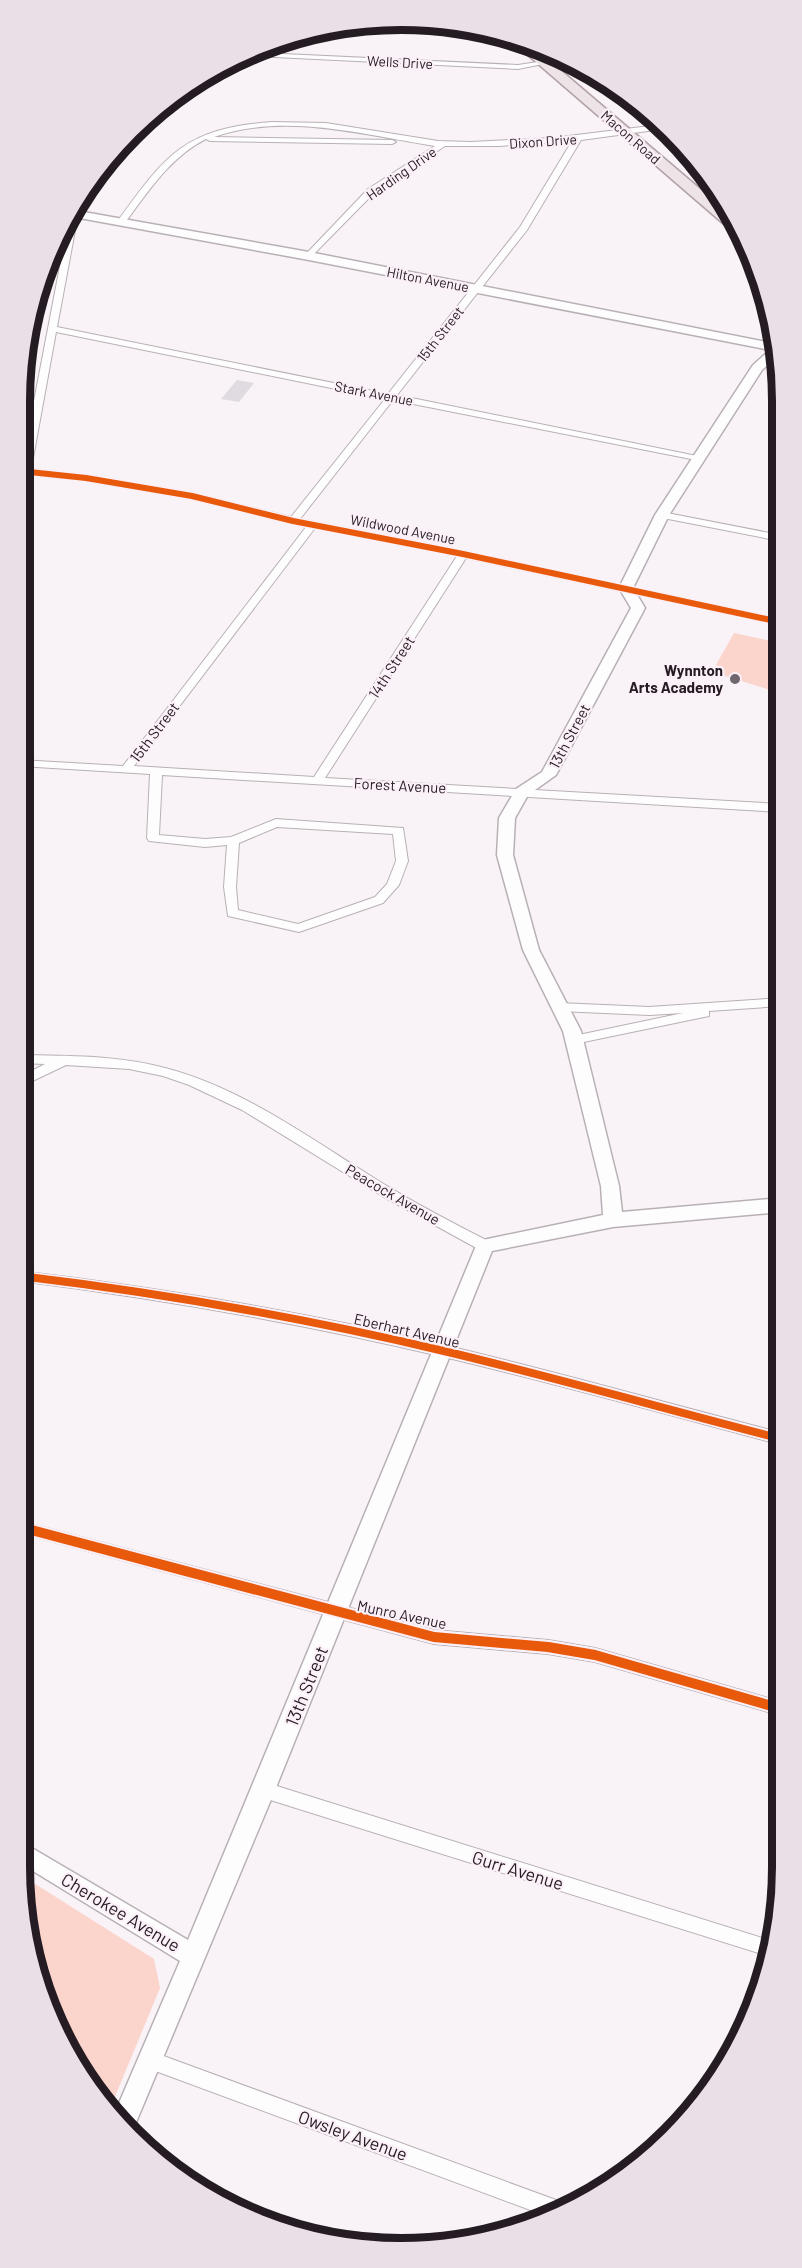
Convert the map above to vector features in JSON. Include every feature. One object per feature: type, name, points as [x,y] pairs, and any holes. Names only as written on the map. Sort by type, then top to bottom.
[{"type":"main road","name":"Macon Road","points":[[535,55],[721,214]]},
{"type":"main road","name":"Hilton Avenue","points":[[80,215],[309,256],[768,346]]},
{"type":"main road","points":[[626,588],[662,515],[757,368],[769,356]]},
{"type":"main road","name":"13th Street","points":[[613,1220],[610,1186],[574,1040],[531,950],[515,899],[505,855],[507,818],[522,792],[548,775],[638,608],[626,588]]},
{"type":"main road","points":[[485,1246],[613,1220],[772,1206]]},
{"type":"main road","name":"13th Street","points":[[127,2117],[264,1790],[485,1246]]},
{"type":"main road","name":"Cherokee Avenue","points":[[30,1857],[193,1956]]},
{"type":"street","name":"Wells Drive","points":[[266,55],[518,67],[544,63]]},
{"type":"street","name":"Dixon Drive","points":[[121,222],[183,148],[217,132],[239,128],[315,126],[402,136],[424,143]]},
{"type":"street","name":"Dixon Drive","points":[[200,139],[526,144],[577,140],[652,128]]},
{"type":"street","name":"15th Street","points":[[293,521],[524,228],[577,140]]},
{"type":"street","name":"Harding Drive","points":[[309,256],[371,191],[443,144]]},
{"type":"street","points":[[30,432],[70,233]]},
{"type":"street","name":"Stark Avenue","points":[[51,328],[697,459]]},
{"type":"street","name":"Wildwood Avenue","points":[[30,472],[86,478],[192,496],[293,521],[463,554],[772,620]]},
{"type":"street","points":[[662,515],[772,536]]},
{"type":"street","name":"15th Street","points":[[126,769],[313,524]]},
{"type":"street","name":"14th Street","points":[[318,780],[463,554]]},
{"type":"street","name":"Forest Avenue","points":[[30,764],[772,808]]},
{"type":"street","points":[[156,771],[153,838],[205,843],[233,841],[276,823],[399,831],[402,861],[393,885],[379,900],[299,928],[232,913],[230,887],[233,841]]},
{"type":"street","points":[[560,1007],[649,1011],[772,1003]]},
{"type":"street","points":[[574,1040],[741,1005]]},
{"type":"street","name":"Peacock Avenue","points":[[30,1059],[127,1064],[166,1073],[220,1093],[262,1114],[376,1186],[485,1246]]},
{"type":"street","points":[[30,1077],[62,1061]]},
{"type":"street","name":"Eberhart Avenue","points":[[30,1277],[86,1284],[319,1324],[444,1351],[772,1436]]},
{"type":"street","name":"Munro Avenue","points":[[30,1530],[335,1613],[434,1637],[548,1647],[595,1655],[772,1705]]},
{"type":"street","name":"Gurr Avenue","points":[[264,1790],[763,1946]]},
{"type":"street","name":"Owsley Avenue","points":[[150,2060],[549,2207]]},
{"type":"shaded area","points":[[734,633],[772,641],[772,691],[712,672]]},
{"type":"shaded area","points":[[31,1881],[154,1959],[160,1988],[113,2101],[80,2052],[58,2009],[37,1939]]},
{"type":"building","points":[[237,380],[254,383],[239,402],[221,399]]},
{"type":"cycle path","points":[[30,472],[86,478],[192,496],[293,521],[463,554],[772,620]]},
{"type":"cycle path","points":[[30,1277],[86,1284],[319,1324],[444,1351],[772,1436]]},
{"type":"cycle path","points":[[30,1530],[434,1637],[548,1647],[595,1655],[772,1706]]},
{"type":"place","name":"Wynnton Arts Academy","points":[[735,679]]}]
